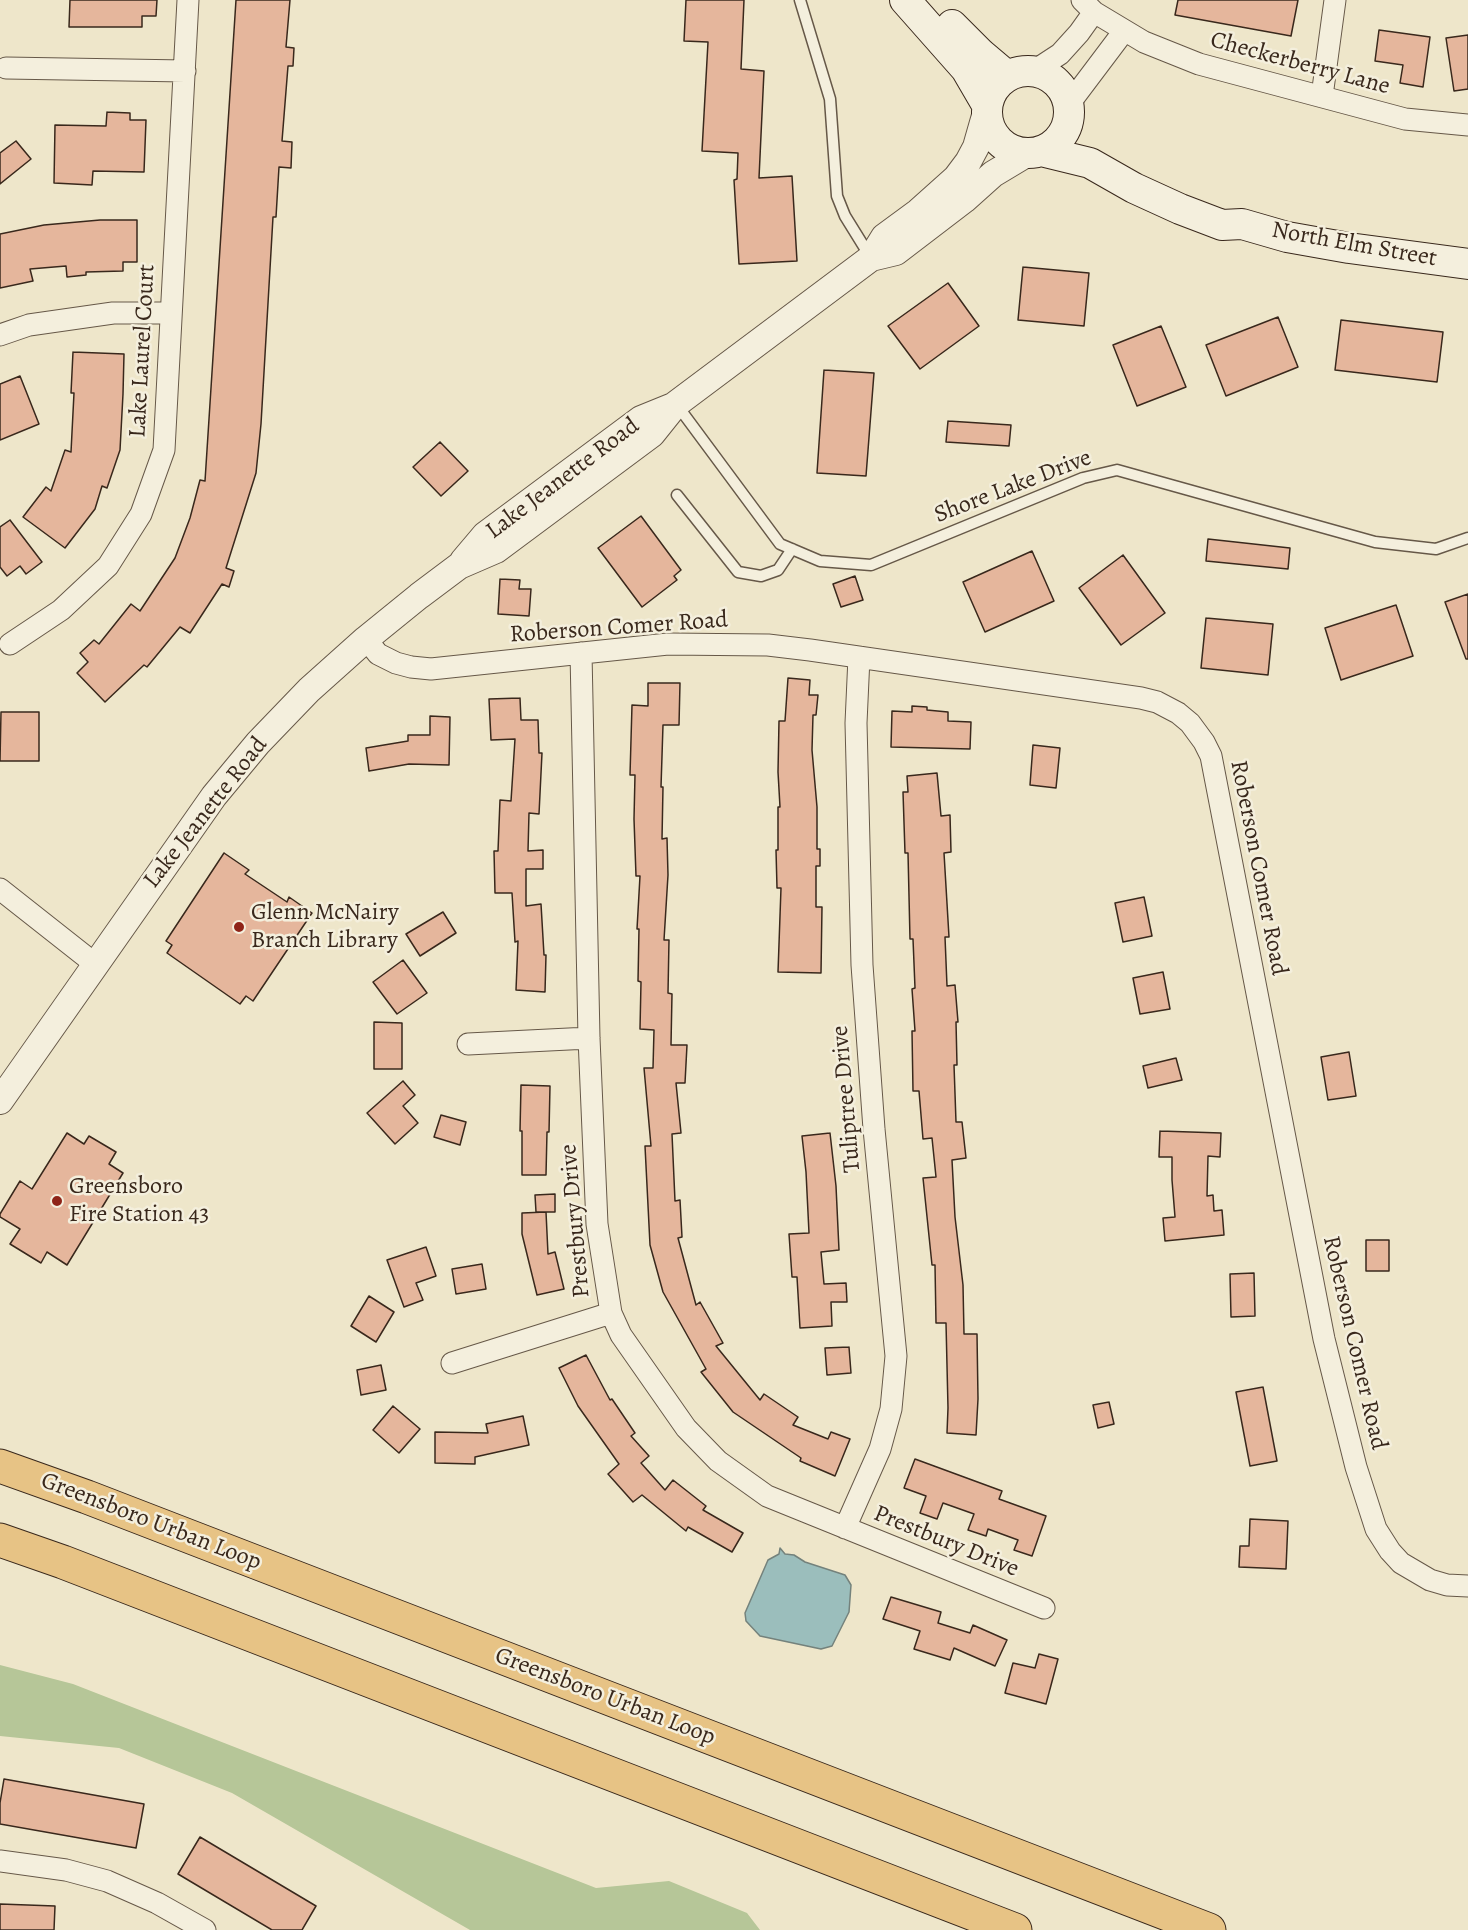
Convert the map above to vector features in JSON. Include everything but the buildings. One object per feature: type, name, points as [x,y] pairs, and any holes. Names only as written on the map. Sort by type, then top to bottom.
[{"type":"highway","name":"Greensboro Urban Loop","points":[[0,1466],[99,1501],[1209,1930]]},
{"type":"highway","points":[[0,1540],[1015,1930]]},
{"type":"main road","points":[[905,0],[966,69],[987,109],[989,125],[999,141],[1015,151],[1034,152],[1059,140],[1069,113],[1064,92],[1057,82],[1046,74],[1020,74],[997,84],[991,94],[987,109]]},
{"type":"main road","points":[[930,0],[974,47],[1020,74]]},
{"type":"main road","name":"North Elm Street","points":[[1069,113],[1081,135],[1110,154],[1175,188],[1227,208],[1242,224]]},
{"type":"main road","name":"North Elm Street","points":[[1034,152],[1090,163],[1134,188],[1222,225],[1242,224],[1287,237],[1349,248],[1468,264]]},
{"type":"street","name":"Lake Laurel Court","points":[[10,644],[61,610],[108,566],[141,514],[164,450],[188,0]]},
{"type":"street","points":[[1322,96],[1335,0]]},
{"type":"street","name":"Checkerberry Lane","points":[[1020,74],[1060,54],[1079,33],[1088,6],[1144,42],[1199,64],[1406,119],[1468,125]]},
{"type":"street","points":[[1069,113],[1124,31]]},
{"type":"street","points":[[6,68],[185,71]]},
{"type":"street","name":"Lake Jeanette Road","points":[[872,258],[884,237],[956,178],[968,162],[979,139],[987,109]]},
{"type":"street","name":"Lake Jeanette Road","points":[[0,1101],[214,796],[250,752],[309,690],[366,639],[459,566],[496,550],[533,523],[652,434],[676,405],[872,258],[896,252],[964,200],[993,174],[1034,152]]},
{"type":"street","points":[[0,335],[29,325],[103,315],[170,313]]},
{"type":"street","name":"Roberson Comer Road","points":[[366,639],[378,654],[396,663],[431,669],[668,645],[768,645],[1141,698],[1157,702],[1178,713],[1190,723],[1211,756],[1324,1339],[1356,1467],[1376,1529],[1395,1557],[1415,1573],[1430,1580],[1447,1585],[1468,1586]]},
{"type":"street","name":"Prestbury Drive","points":[[581,653],[589,1038],[597,1224],[610,1313],[621,1335],[686,1428],[717,1461],[767,1496],[1044,1608]]},
{"type":"street","name":"Tuliptree Drive","points":[[845,1528],[880,1449],[891,1409],[896,1356],[874,1129],[862,964],[856,723],[859,657]]},
{"type":"street","points":[[0,889],[95,964]]},
{"type":"street","points":[[468,1044],[589,1038]]},
{"type":"street","points":[[452,1363],[610,1313]]},
{"type":"street","points":[[0,1860],[66,1870],[107,1881],[157,1903],[205,1930]]},
{"type":"lane","points":[[800,0],[830,99],[837,196],[845,216],[872,258]]},
{"type":"lane","name":"Shore Lake Drive","points":[[676,405],[780,544],[820,561],[871,565],[1083,478],[1117,470],[1375,542],[1437,549],[1468,538]]},
{"type":"lane","points":[[677,495],[738,572],[761,576],[778,570],[792,549]]},
{"type":"green space","points":[[0,1665],[73,1684],[596,1888],[669,1881],[747,1913],[760,1930],[470,1930],[232,1793],[119,1748],[0,1736]]},
{"type":"water","points":[[780,1548],[785,1554],[794,1555],[805,1562],[845,1575],[851,1585],[849,1612],[832,1646],[821,1649],[760,1636],[746,1621],[745,1613],[768,1560],[779,1554]]},
{"type":"place","name":"Glenn McNairy Branch Library","points":[[239,927]]},
{"type":"place","name":"Greensboro Fire Station 43","points":[[57,1201]]}]
